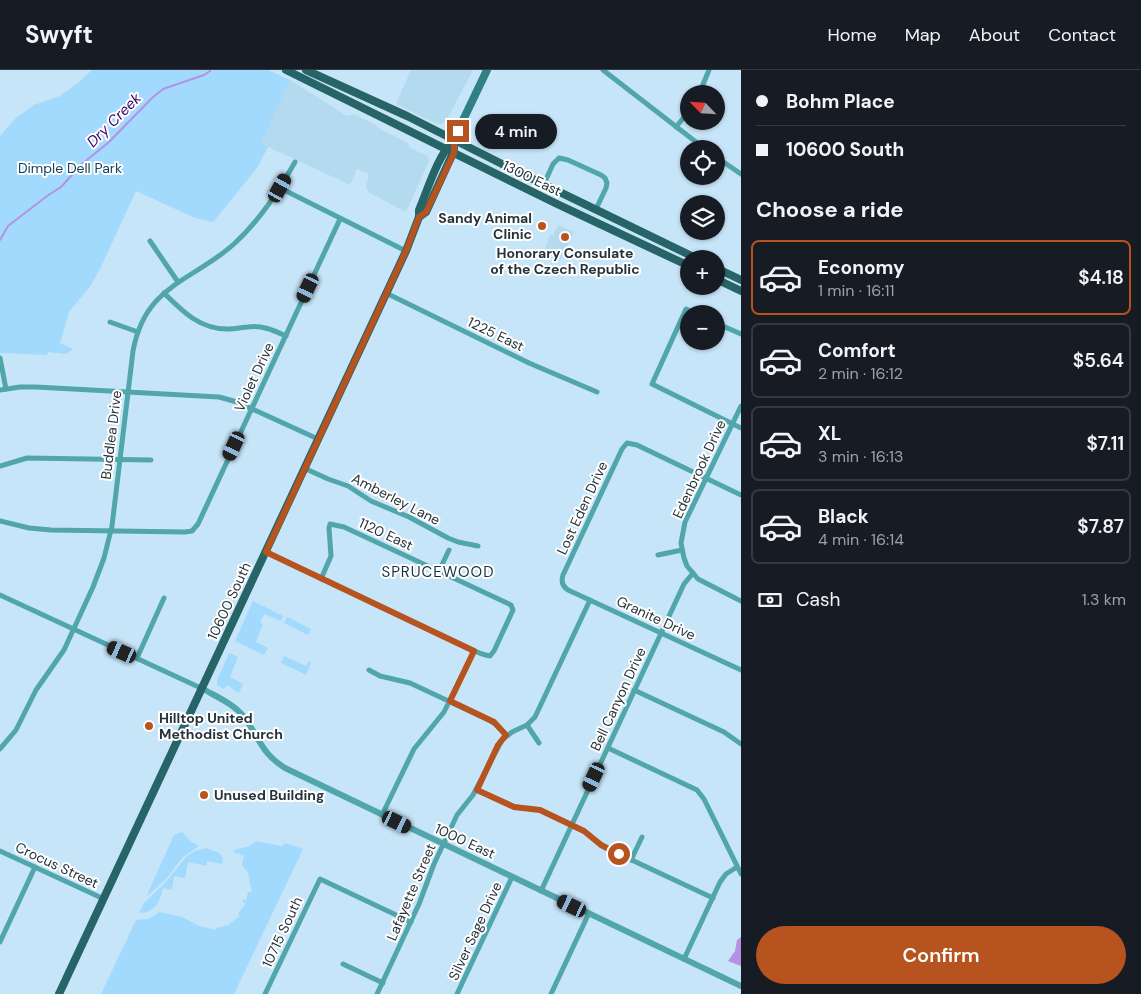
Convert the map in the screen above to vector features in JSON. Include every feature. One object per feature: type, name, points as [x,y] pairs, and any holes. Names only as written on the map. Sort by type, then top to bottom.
[{"type":"main road","name":"1300 East","points":[[286,70],[555,203],[680,262]]},
{"type":"main road","name":"1300 East","points":[[306,70],[407,116],[680,250]]},
{"type":"main road","name":"10600 South","points":[[59,994],[406,251],[420,210],[445,149],[454,139],[487,70]]},
{"type":"main road","name":"10600 South","points":[[419,217],[426,212],[454,153],[454,139]]},
{"type":"main road","points":[[725,272],[741,280]]},
{"type":"main road","points":[[725,283],[741,291]]},
{"type":"street","points":[[603,70],[693,140]]},
{"type":"street","points":[[703,85],[709,70]]},
{"type":"street","points":[[676,127],[680,122]]},
{"type":"street","points":[[544,184],[559,158],[568,160],[605,178],[606,188],[596,209]]},
{"type":"street","name":"Buddlea Drive","points":[[0,749],[16,730],[36,690],[64,650],[99,573],[111,531],[133,351],[138,332],[148,312],[164,293],[205,266],[232,245],[259,218],[295,162]]},
{"type":"street","points":[[725,163],[741,174]]},
{"type":"street","points":[[280,188],[406,251]]},
{"type":"street","name":"Violet Drive","points":[[0,522],[39,529],[192,531],[198,524],[340,219]]},
{"type":"street","points":[[150,241],[178,282]]},
{"type":"street","points":[[164,293],[185,314],[211,327],[227,329],[266,327],[286,336]]},
{"type":"street","name":"1225 East","points":[[386,293],[530,363],[597,392]]},
{"type":"street","points":[[110,322],[138,332]]},
{"type":"street","points":[[680,322],[652,384],[741,428]]},
{"type":"street","points":[[725,326],[741,334]]},
{"type":"street","points":[[0,358],[3,389],[36,387],[219,397],[252,408],[318,439]]},
{"type":"street","name":"Edenbrook Drive","points":[[682,550],[683,529],[741,406]]},
{"type":"street","name":"Lost Eden Drive","points":[[563,584],[562,575],[622,449],[627,443],[637,445],[706,478]]},
{"type":"street","points":[[0,466],[27,458],[151,460]]},
{"type":"street","name":"Amberley Lane","points":[[304,468],[348,486],[371,500],[410,517],[448,538],[478,546]]},
{"type":"street","points":[[706,478],[741,495]]},
{"type":"street","name":"1120 East","points":[[321,579],[331,556],[330,524],[344,526],[512,607],[512,613],[490,656],[474,651]]},
{"type":"street","points":[[439,571],[449,550]]},
{"type":"street","points":[[658,554],[682,550],[687,566],[704,583],[741,600]]},
{"type":"street","points":[[266,552],[474,651],[450,701],[437,722],[414,749],[382,815]]},
{"type":"street","name":"Bell Canyon Drive","points":[[541,891],[684,584],[693,573]]},
{"type":"street","name":"Granite Drive","points":[[563,584],[568,590],[741,670]]},
{"type":"street","points":[[0,603],[2,596],[203,689]]},
{"type":"street","points":[[136,658],[164,598]]},
{"type":"street","points":[[369,670],[380,676],[410,683],[450,701],[494,722],[506,735],[527,725],[537,712],[590,600]]},
{"type":"street","name":"1000 East","points":[[203,689],[230,704],[243,716],[259,743],[276,762],[285,768],[741,986]]},
{"type":"street","points":[[634,690],[724,732],[741,744]]},
{"type":"street","points":[[527,725],[539,743]]},
{"type":"street","name":"Lafayette Street","points":[[377,994],[411,922],[443,844],[461,808],[477,790],[498,745],[506,735]]},
{"type":"street","points":[[608,748],[697,790],[704,799],[741,874]]},
{"type":"street","points":[[477,790],[514,807],[540,810],[584,831],[606,848],[713,898]]},
{"type":"street","points":[[631,860],[642,837]]},
{"type":"street","name":"Crocus Street","points":[[0,851],[104,899]]},
{"type":"street","points":[[0,942],[35,867]]},
{"type":"street","points":[[684,959],[723,878],[737,867]]},
{"type":"street","name":"Silver Sage Drive","points":[[457,994],[512,877]]},
{"type":"street","name":"10715 South","points":[[266,994],[320,879],[411,922]]},
{"type":"street","points":[[551,994],[588,913]]},
{"type":"street","points":[[343,964],[383,983]]},
{"type":"shaded area","points":[[411,70],[473,70],[446,121],[442,124],[437,124],[396,104]]},
{"type":"shaded area","points":[[290,80],[347,116],[353,114],[372,123],[408,143],[410,148],[428,156],[429,161],[406,212],[368,192],[366,187],[369,175],[367,173],[357,169],[350,185],[260,143]]},
{"type":"shaded area","points":[[558,225],[574,232],[560,260],[544,252],[550,234],[553,235]]},
{"type":"shaded area","points":[[741,937],[741,966],[728,961],[735,951],[737,940]]},
{"type":"green space","name":"Dimple Dell Park","points":[[92,70],[268,70],[290,80],[261,143],[268,147],[257,168],[213,222],[195,218],[136,191],[100,269],[91,285],[69,312],[60,343],[73,349],[66,354],[48,352],[47,355],[0,353],[0,136],[16,118],[34,105],[60,96]]},
{"type":"green space","points":[[253,601],[283,616],[281,621],[264,614],[260,622],[263,624],[256,642],[268,648],[264,655],[235,641]]},
{"type":"green space","points":[[287,617],[311,629],[308,635],[284,623]]},
{"type":"green space","points":[[229,653],[238,657],[230,677],[243,684],[239,693],[227,685],[224,689],[217,685]]},
{"type":"green space","points":[[284,656],[306,666],[309,661],[311,662],[306,675],[281,663]]},
{"type":"green space","points":[[182,832],[190,841],[199,846],[183,857],[166,879],[146,897],[174,835]]},
{"type":"green space","points":[[256,841],[282,846],[285,843],[303,849],[234,994],[101,994],[136,920],[148,919],[160,912],[182,917],[199,926],[216,930],[216,928],[228,925],[240,916],[238,914],[246,903],[243,902],[243,899],[246,900],[248,892],[252,892],[248,873],[242,865],[244,855],[234,853],[234,850],[250,846]]},
{"type":"green space","points":[[206,848],[219,853],[223,858],[222,864],[207,861],[206,866],[188,862],[185,878],[174,876],[172,890],[163,888],[156,906],[149,911],[139,913],[144,903],[166,882],[186,857],[195,851]]},
{"type":"waterway","name":"Dry Creek","points":[[0,240],[8,226],[61,187],[82,164],[109,142],[163,89],[204,75],[210,71]]},
{"type":"place","name":"Sandy Animal Clinic","points":[[542,226]]},
{"type":"place","name":"Honorary Consulate of the Czech Republic","points":[[565,237]]},
{"type":"place","name":"Hilltop United Methodist Church","points":[[149,726]]},
{"type":"place","name":"Unused Building","points":[[204,795]]},
{"type":"district","name":"SPRUCEWOOD","points":[[438,572]]},
{"type":"route","points":[[458,131],[454,139],[454,153],[426,212],[419,217],[406,251],[266,552],[474,651],[450,701],[494,722],[506,735],[498,745],[477,790],[514,807],[540,810],[584,831],[601,845],[619,854]]}]
